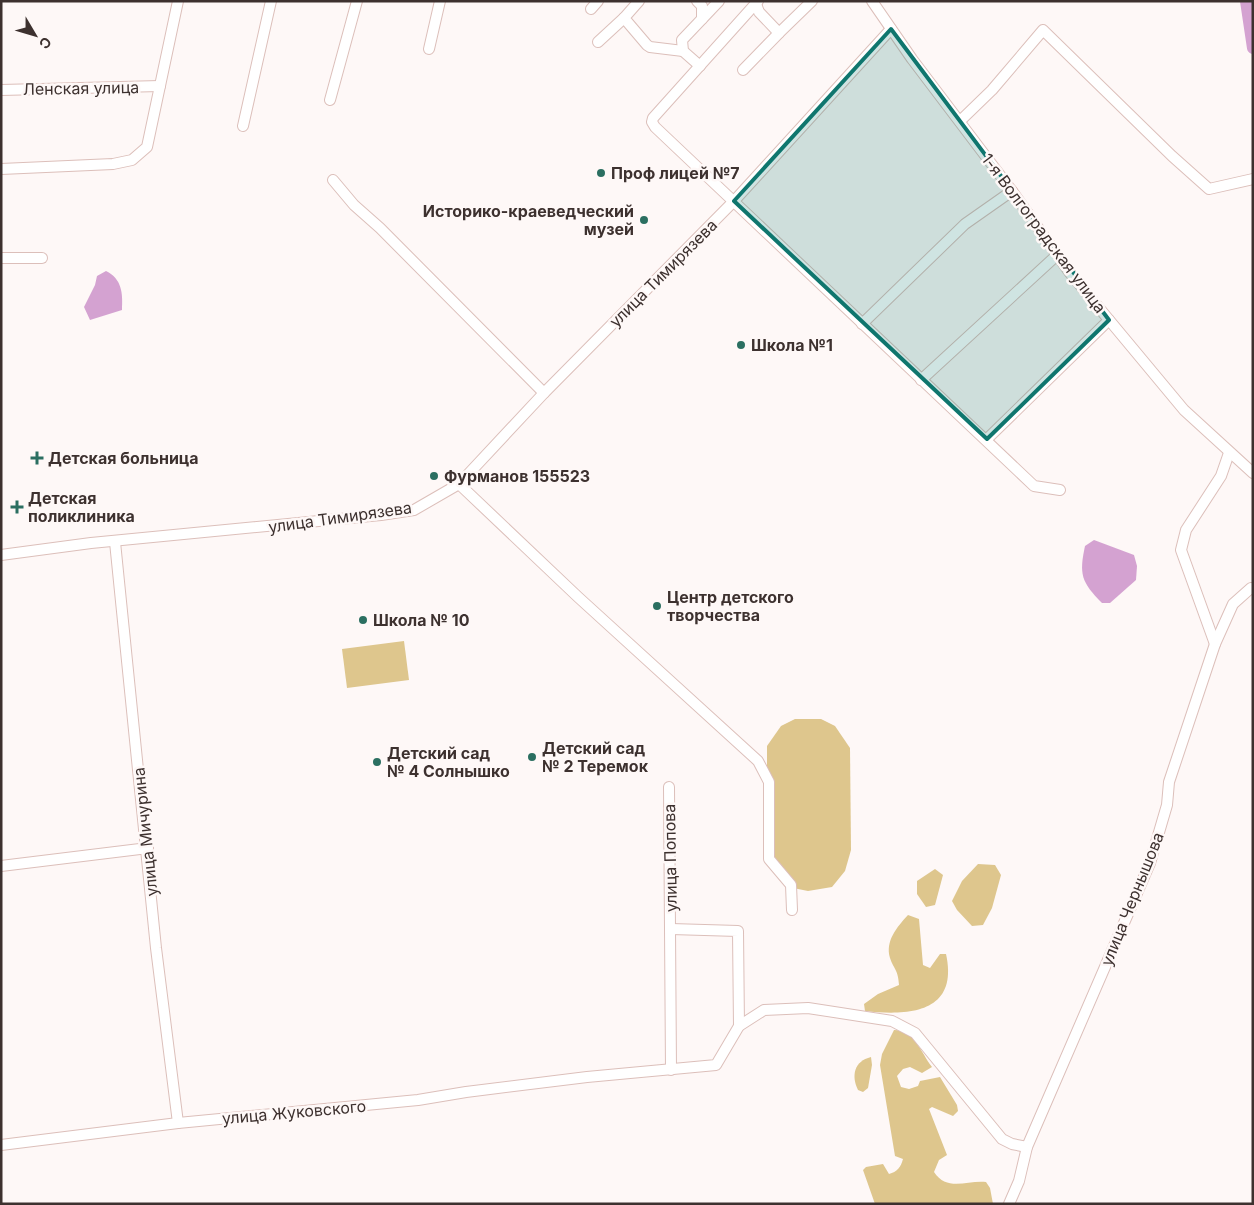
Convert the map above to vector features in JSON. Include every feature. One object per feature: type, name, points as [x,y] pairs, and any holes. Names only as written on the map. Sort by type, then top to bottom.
[{"type":"street","points":[[1,169],[113,164],[132,160],[147,148],[178,1]]},
{"type":"street","points":[[243,126],[271,1]]},
{"type":"street","points":[[330,100],[357,1]]},
{"type":"street","points":[[429,49],[440,1]]},
{"type":"street","points":[[598,42],[639,1]]},
{"type":"street","points":[[697,1],[702,6],[702,19]]},
{"type":"street","points":[[683,51],[682,40],[719,1]]},
{"type":"street","points":[[742,70],[812,1]]},
{"type":"street","name":"1-я Волгоградская улица","points":[[872,1],[1057,255],[1109,320],[1184,410],[1253,473]]},
{"type":"street","points":[[758,2],[759,12],[779,33]]},
{"type":"street","points":[[758,2],[652,122],[920,380],[987,440],[1034,486],[1060,490]]},
{"type":"street","points":[[624,18],[650,47],[683,51],[700,66]]},
{"type":"street","name":"улица Тимирязева","points":[[1,555],[414,510],[459,484],[544,393],[734,201],[891,29]]},
{"type":"street","points":[[960,121],[992,90],[1043,30],[1172,156],[1209,189],[1253,179]]},
{"type":"street","name":"Ленская улица","points":[[1,90],[160,86]]},
{"type":"street","points":[[332,180],[354,205],[380,228],[544,393]]},
{"type":"street","points":[[862,324],[965,224],[1012,191]]},
{"type":"street","points":[[920,380],[1057,255]]},
{"type":"street","points":[[1,258],[42,258]]},
{"type":"street","points":[[987,440],[1109,320]]},
{"type":"street","points":[[1215,644],[1181,550],[1186,530],[1221,476],[1229,453]]},
{"type":"street","points":[[459,484],[578,597],[758,761],[769,782],[770,858],[791,884],[792,910]]},
{"type":"street","name":"улица Мичурина","points":[[115,542],[148,848],[156,948],[178,1123]]},
{"type":"street","name":"улица Чернышова","points":[[1009,1204],[1019,1181],[1026,1147],[1150,863],[1167,805],[1169,782],[1215,644],[1233,604],[1251,588]]},
{"type":"street","name":"улица Попова","points":[[669,787],[671,1070]]},
{"type":"street","points":[[1,866],[148,848]]},
{"type":"street","name":"улица Попова","points":[[671,929],[738,931],[739,1026]]},
{"type":"street","points":[[739,1026],[764,1010],[808,1008],[892,1021],[915,1033],[1002,1139],[1012,1144],[1026,1147]]},
{"type":"street","name":"улица Жуковского","points":[[1,1145],[178,1123],[418,1100],[587,1077],[716,1065],[739,1026]]},
{"type":"highlighted area","points":[[891,29],[1109,320],[987,439],[734,201]]},
{"type":"shaded area","points":[[106,271],[118,282],[122,298],[122,310],[90,320],[84,307],[95,285],[97,276]]},
{"type":"shaded area","points":[[1094,540],[1134,555],[1137,566],[1136,580],[1110,603],[1102,603],[1083,577],[1082,564],[1085,546]]},
{"type":"shaded area","points":[[404,641],[409,680],[347,688],[342,649]]},
{"type":"shaded area","points":[[795,719],[821,719],[835,726],[850,748],[851,850],[845,871],[832,887],[808,891],[788,887],[767,860],[767,746],[781,726]]},
{"type":"shaded area","points":[[978,864],[995,865],[1001,875],[992,908],[983,925],[972,926],[957,910],[952,901],[962,881]]},
{"type":"shaded area","points":[[935,869],[943,875],[935,905],[926,907],[917,894],[917,881]]},
{"type":"shaded area","points":[[908,915],[919,919],[923,965],[930,968],[940,954],[946,954],[948,974],[945,988],[938,999],[927,1006],[913,1011],[865,1011],[864,1004],[878,994],[899,985],[897,973],[890,958],[889,946],[896,929]]},
{"type":"shaded area","points":[[894,1030],[901,1031],[912,1038],[932,1067],[922,1073],[910,1067],[903,1069],[897,1076],[901,1087],[909,1089],[918,1086],[920,1081],[940,1077],[957,1105],[958,1111],[953,1116],[932,1107],[929,1109],[947,1155],[939,1160],[934,1172],[945,1182],[958,1184],[986,1182],[990,1188],[993,1204],[875,1204],[863,1170],[866,1167],[883,1164],[889,1174],[898,1169],[903,1159],[895,1156],[880,1065],[882,1054]]},
{"type":"shaded area","points":[[871,1057],[872,1065],[868,1088],[863,1092],[858,1090],[855,1074],[861,1062]]},
{"type":"waterway","points":[[1246,1],[1253,48]]},
{"type":"place","name":"Проф лицей №7","points":[[601,173]]},
{"type":"place","name":"Историко-краеведческий музей","points":[[644,220]]},
{"type":"place","name":"Школа №1","points":[[741,345]]},
{"type":"place","name":"Детская больница","points":[[37,458]]},
{"type":"place","name":"Фурманов 155523","points":[[434,476]]},
{"type":"place","name":"Детская поликлиника","points":[[17,507]]},
{"type":"place","name":"Центр детского творчества","points":[[657,606]]},
{"type":"place","name":"Школа № 10","points":[[363,620]]},
{"type":"place","name":"Детский сад № 2 Теремок","points":[[532,757]]},
{"type":"place","name":"Детский сад № 4 Солнышко","points":[[377,762]]}]
